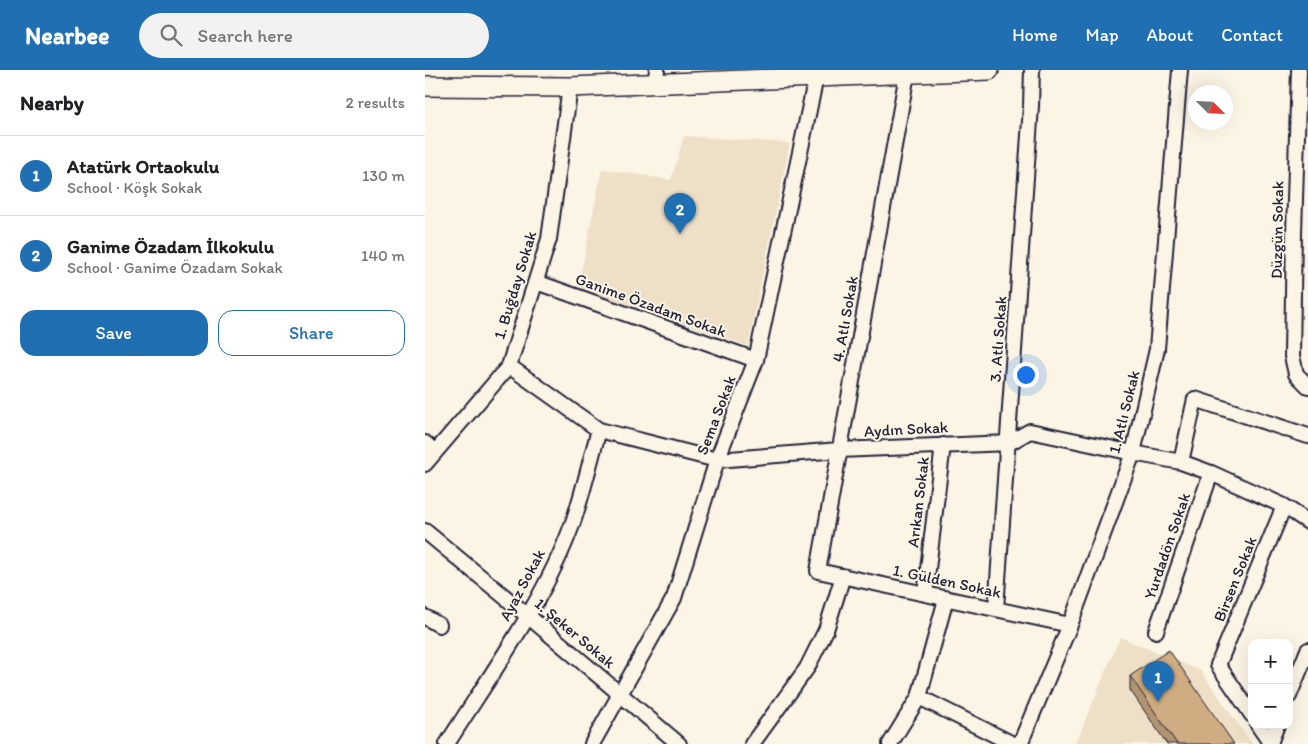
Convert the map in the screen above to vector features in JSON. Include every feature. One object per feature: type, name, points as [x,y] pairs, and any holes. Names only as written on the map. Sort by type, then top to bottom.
[{"type":"street","points":[[425,86],[571,87],[656,77],[815,77],[851,73],[907,74],[989,70]]},
{"type":"street","name":"3. Atlı Sokak","points":[[996,609],[1009,443],[1032,70]]},
{"type":"street","name":"1. Atlı Sokak","points":[[1020,744],[1070,625],[1133,453],[1157,349],[1180,70]]},
{"type":"street","name":"Düzgün Sokak","points":[[1299,70],[1292,356],[1296,374],[1308,386]]},
{"type":"street","name":"4. Atlı Sokak","points":[[817,571],[907,74]]},
{"type":"street","name":"Sema Sokak","points":[[592,744],[674,598],[717,460],[756,360],[815,77]]},
{"type":"street","name":"1. Buğday Sokak","points":[[425,464],[430,448],[509,366],[549,239],[571,87]]},
{"type":"street","points":[[1294,232],[1308,233]]},
{"type":"street","name":"Ganime Özadam Sokak","points":[[536,282],[756,360]]},
{"type":"street","name":"Aydın Sokak","points":[[509,366],[599,430],[717,460],[839,450],[943,444],[1009,443],[1030,431],[1181,462],[1211,473],[1284,506],[1308,522]]},
{"type":"street","points":[[1181,462],[1195,399],[1308,436]]},
{"type":"street","name":"Ayaz Sokak","points":[[447,744],[528,616],[547,582],[571,526],[599,430]]},
{"type":"street","name":"Arıkan Sokak","points":[[925,594],[943,444]]},
{"type":"street","name":"Yurdadön Sokak","points":[[1156,631],[1211,473]]},
{"type":"street","name":"Birsen Sokak","points":[[1248,709],[1218,665],[1284,506]]},
{"type":"street","name":"1. Şeker Sokak","points":[[425,531],[679,744]]},
{"type":"street","name":"1. Gülden Sokak","points":[[817,571],[1070,625]]},
{"type":"street","points":[[752,744],[807,668],[826,630],[843,576]]},
{"type":"street","points":[[890,744],[919,697],[946,598]]},
{"type":"street","points":[[425,617],[439,625]]},
{"type":"street","points":[[1293,686],[1308,650]]},
{"type":"street","points":[[919,697],[1013,744]]},
{"type":"street","points":[[1261,729],[1270,743]]},
{"type":"street","points":[[1270,743],[1275,729]]},
{"type":"shaded area","points":[[684,136],[790,143],[748,346],[578,287],[602,169],[671,180]]},
{"type":"shaded area","points":[[1120,637],[1201,671],[1252,744],[1074,744]]},
{"type":"building","points":[[1169,650],[1234,744],[1177,744],[1130,676]]},
{"type":"place","name":"Ganime Özadam İlkokulu","points":[[680,234]]},
{"type":"place","name":"Atatürk Ortaokulu","points":[[1158,702]]}]
